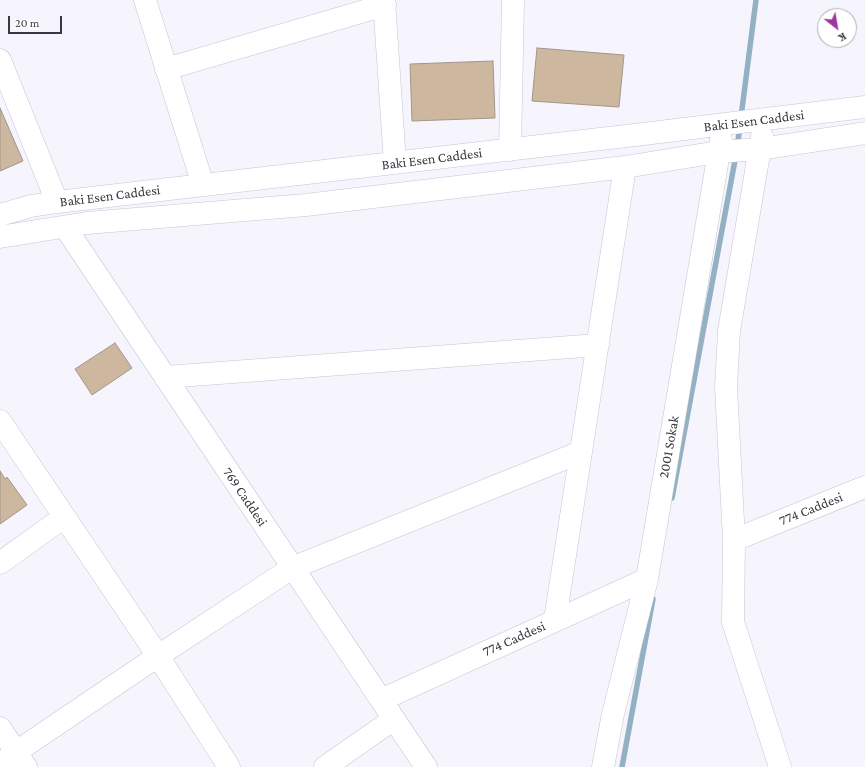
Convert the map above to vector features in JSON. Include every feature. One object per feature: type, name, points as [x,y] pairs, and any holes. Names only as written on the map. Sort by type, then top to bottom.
[{"type":"street","points":[[145,0],[203,185]]},
{"type":"street","points":[[510,150],[513,0]]},
{"type":"street","points":[[166,69],[385,2],[394,163]]},
{"type":"street","points":[[0,60],[57,202]]},
{"type":"street","name":"Baki Esen Caddesi","points":[[0,215],[31,206],[57,202],[510,150],[865,107]]},
{"type":"street","points":[[759,120],[729,331],[726,387],[734,540],[733,622],[780,767]]},
{"type":"street","name":"2001 Sokak","points":[[603,767],[613,714],[647,579],[726,124]]},
{"type":"street","name":"Baki Esen Caddesi","points":[[0,237],[87,223],[306,205],[625,167],[721,152],[754,149],[865,133]]},
{"type":"street","points":[[555,620],[625,167]]},
{"type":"street","name":"769 Caddesi","points":[[65,227],[426,767]]},
{"type":"street","points":[[165,377],[598,345]]},
{"type":"street","points":[[0,421],[158,656],[229,767]]},
{"type":"street","points":[[0,728],[14,761],[158,656],[292,568],[581,452]]},
{"type":"street","name":"774 Caddesi","points":[[734,540],[865,487]]},
{"type":"street","points":[[0,563],[64,517]]},
{"type":"street","name":"774 Caddesi","points":[[381,700],[647,579]]},
{"type":"street","points":[[325,767],[394,719]]},
{"type":"building","points":[[537,48],[624,55],[619,107],[532,101]]},
{"type":"building","points":[[493,61],[495,118],[412,121],[410,64]]},
{"type":"building","points":[[0,108],[23,161],[0,171]]},
{"type":"building","points":[[115,343],[132,368],[92,395],[75,369]]},
{"type":"building","points":[[0,471],[5,479],[7,477],[27,505],[0,524]]},
{"type":"waterway","points":[[741,117],[756,0]]},
{"type":"waterway","points":[[737,147],[740,127]]},
{"type":"waterway","points":[[672,498],[736,155]]},
{"type":"waterway","points":[[622,767],[653,599]]}]
